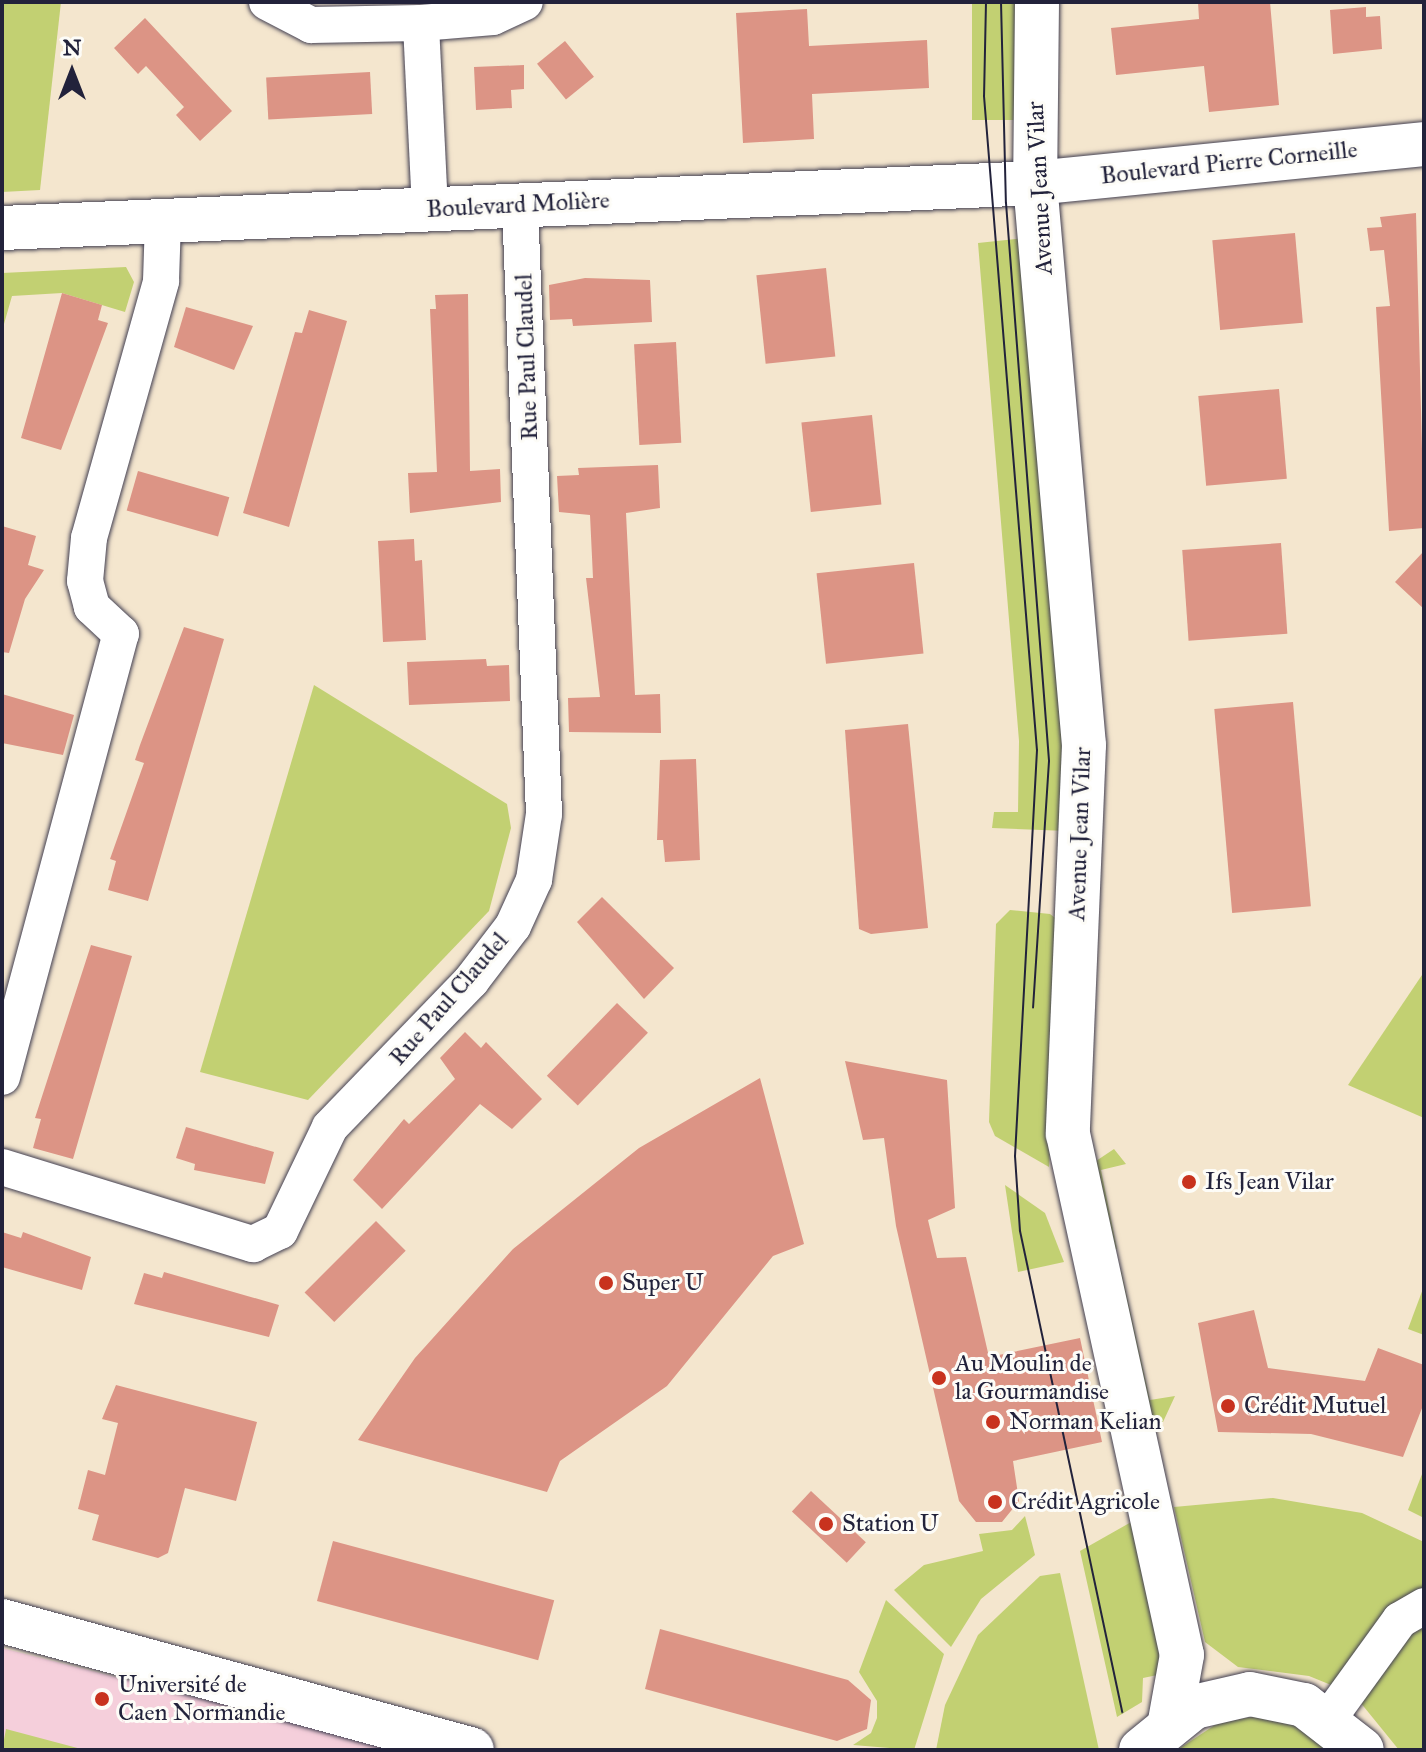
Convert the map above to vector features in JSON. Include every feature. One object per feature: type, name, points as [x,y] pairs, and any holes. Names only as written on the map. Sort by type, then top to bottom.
[{"type":"main road","name":"Avenue Jean Vilar","points":[[1037,2],[1035,183],[1084,745],[1068,1134],[1182,1655],[1155,1736]]},
{"type":"main road","name":"Boulevard Pierre Corneille","points":[[1035,183],[1424,144]]},
{"type":"main road","name":"Boulevard Molière","points":[[2,228],[1035,183]]},
{"type":"main road","points":[[2,1621],[472,1750]]},
{"type":"main road","points":[[1182,1655],[1250,1694],[1329,1718],[1362,1750]]},
{"type":"main road","points":[[1155,1736],[1194,1707],[1250,1694]]},
{"type":"street","points":[[267,2],[311,25],[421,23],[493,17],[525,2]]},
{"type":"street","points":[[421,23],[430,209]]},
{"type":"street","name":"Rue Paul Claudel","points":[[2,1167],[253,1244],[280,1231],[330,1127],[471,981],[513,926],[534,880],[544,814],[520,205]]},
{"type":"street","points":[[2,1077],[121,634],[92,607],[85,581],[89,538],[161,281],[163,221]]},
{"type":"street","points":[[1329,1718],[1400,1620],[1424,1606]]},
{"type":"shaded area","name":"Université de Caen Normandie","points":[[2,1648],[402,1750],[2,1750]]},
{"type":"green space","points":[[2,2],[61,2],[40,190],[2,192]]},
{"type":"green space","points":[[972,2],[1018,2],[1018,120],[972,120]]},
{"type":"green space","points":[[1025,238],[1063,686],[1067,831],[992,828],[994,812],[1018,812],[1019,741],[978,243]]},
{"type":"green space","points":[[126,267],[134,282],[125,312],[62,293],[12,296],[2,331],[2,273]]},
{"type":"green space","points":[[314,685],[507,804],[511,828],[489,911],[308,1100],[200,1072]]},
{"type":"green space","points":[[1010,910],[1050,914],[1062,923],[1049,1167],[995,1136],[989,1122],[996,924]]},
{"type":"green space","points":[[1424,972],[1424,1118],[1348,1085]]},
{"type":"green space","points":[[1114,1149],[1126,1164],[1101,1170],[1117,1249],[1109,1251],[1096,1161]]},
{"type":"green space","points":[[1005,1185],[1045,1213],[1064,1262],[1018,1272]]},
{"type":"green space","points":[[1121,1270],[1150,1400],[1175,1396],[1163,1422],[1152,1425],[1113,1272]]},
{"type":"green space","points":[[1424,1286],[1424,1335],[1408,1329]]},
{"type":"green space","points":[[1424,1469],[1424,1518],[1408,1510]]},
{"type":"green space","points":[[1273,1498],[1362,1513],[1424,1542],[1424,1590],[1336,1687],[1309,1676],[1238,1667],[1205,1642],[1174,1507]]},
{"type":"green space","points":[[1025,1516],[1035,1555],[981,1599],[951,1647],[894,1590],[924,1565],[983,1551],[979,1534],[1012,1530]]},
{"type":"green space","points":[[1133,1521],[1167,1673],[1143,1678],[1142,1702],[1117,1717],[1080,1551]]},
{"type":"green space","points":[[1060,1573],[1099,1750],[936,1750],[945,1705],[978,1635],[1040,1576]]},
{"type":"green space","points":[[886,1600],[944,1654],[914,1750],[853,1745],[871,1733],[877,1718],[877,1701],[859,1672]]},
{"type":"green space","points":[[1424,1625],[1424,1750],[1399,1750],[1360,1702],[1401,1640]]},
{"type":"green space","points":[[1257,1716],[1294,1722],[1337,1750],[1177,1750],[1218,1723]]},
{"type":"green space","points":[[6,1729],[85,1750],[2,1750]]},
{"type":"building","points":[[1198,2],[1270,2],[1279,105],[1209,112],[1204,66],[1116,75],[1111,28],[1199,19]]},
{"type":"building","points":[[1366,7],[1366,17],[1380,16],[1382,49],[1333,54],[1330,10]]},
{"type":"building","points":[[807,9],[809,46],[927,40],[929,88],[812,94],[814,139],[743,143],[736,13]]},
{"type":"building","points":[[145,18],[232,111],[200,141],[176,115],[184,107],[146,66],[138,74],[114,48]]},
{"type":"building","points":[[565,41],[594,77],[566,99],[537,64]]},
{"type":"building","points":[[524,65],[524,89],[511,90],[512,108],[476,110],[474,67]]},
{"type":"building","points":[[370,72],[372,114],[268,119],[266,77]]},
{"type":"building","points":[[1416,213],[1424,528],[1389,531],[1376,307],[1390,306],[1384,250],[1370,251],[1367,228],[1382,227],[1380,217]]},
{"type":"building","points":[[1295,233],[1303,323],[1220,330],[1212,240]]},
{"type":"building","points":[[826,268],[835,357],[766,364],[756,275]]},
{"type":"building","points":[[585,278],[650,280],[652,322],[573,326],[572,319],[550,320],[549,285]]},
{"type":"building","points":[[62,293],[102,305],[98,320],[108,323],[61,450],[21,438]]},
{"type":"building","points":[[468,294],[470,471],[500,469],[501,502],[410,513],[408,473],[437,472],[430,309],[436,309],[435,295]]},
{"type":"building","points":[[186,307],[253,326],[234,370],[174,347]]},
{"type":"building","points":[[309,310],[347,321],[289,527],[243,513],[295,332],[302,333]]},
{"type":"building","points":[[676,342],[681,443],[639,445],[634,344]]},
{"type":"building","points":[[1279,389],[1287,479],[1206,486],[1198,396]]},
{"type":"building","points":[[872,415],[881,505],[811,512],[801,422]]},
{"type":"building","points":[[658,465],[660,508],[626,513],[635,695],[660,694],[661,733],[569,732],[568,698],[600,697],[586,578],[593,578],[590,515],[559,512],[557,476],[579,475],[578,468]]},
{"type":"building","points":[[138,471],[229,497],[218,537],[127,510]]},
{"type":"building","points":[[2,526],[36,536],[28,565],[44,570],[25,599],[9,653],[2,652]]},
{"type":"building","points":[[414,539],[415,561],[422,560],[426,640],[383,642],[378,541]]},
{"type":"building","points":[[1281,543],[1287,634],[1189,641],[1182,550]]},
{"type":"building","points":[[1424,551],[1424,609],[1395,582]]},
{"type":"building","points":[[914,563],[924,654],[826,664],[817,573]]},
{"type":"building","points":[[184,627],[224,639],[148,901],[108,890],[116,861],[110,859],[144,763],[135,760]]},
{"type":"building","points":[[486,659],[487,666],[509,665],[510,701],[409,705],[407,662]]},
{"type":"building","points":[[2,694],[74,715],[63,755],[2,743]]},
{"type":"building","points":[[1293,702],[1311,906],[1232,913],[1214,709]]},
{"type":"building","points":[[908,724],[928,928],[871,934],[859,929],[845,730]]},
{"type":"building","points":[[696,759],[700,860],[665,862],[663,840],[657,840],[660,760]]},
{"type":"building","points":[[602,897],[674,968],[644,999],[577,922]]},
{"type":"building","points":[[91,945],[132,956],[73,1159],[33,1148],[41,1119],[35,1118]]},
{"type":"building","points":[[617,1003],[648,1033],[578,1106],[547,1076]]},
{"type":"building","points":[[465,1032],[481,1048],[486,1042],[542,1099],[512,1129],[480,1104],[382,1209],[353,1180],[404,1119],[409,1124],[455,1079],[440,1058]]},
{"type":"building","points":[[845,1061],[947,1080],[955,1208],[928,1220],[937,1258],[966,1257],[989,1357],[1080,1338],[1102,1442],[1013,1461],[1019,1501],[1002,1522],[976,1522],[959,1501],[896,1226],[884,1138],[863,1140]]},
{"type":"building","points":[[760,1078],[804,1244],[773,1256],[667,1386],[560,1461],[547,1492],[358,1440],[415,1358],[513,1249],[639,1148]]},
{"type":"building","points":[[186,1127],[274,1152],[265,1184],[194,1170],[195,1164],[176,1158]]},
{"type":"building","points":[[376,1221],[406,1251],[334,1322],[305,1292]]},
{"type":"building","points":[[2,1232],[21,1238],[23,1232],[91,1257],[82,1290],[2,1267]]},
{"type":"building","points":[[164,1272],[279,1305],[269,1337],[134,1304],[144,1273],[162,1278]]},
{"type":"building","points":[[1254,1310],[1268,1368],[1365,1381],[1378,1348],[1424,1365],[1424,1403],[1403,1457],[1311,1434],[1218,1432],[1198,1323]]},
{"type":"building","points":[[116,1385],[257,1422],[236,1501],[185,1488],[168,1553],[158,1558],[92,1540],[99,1515],[78,1509],[88,1470],[105,1475],[118,1423],[102,1419]]},
{"type":"building","name":"Station U","points":[[811,1491],[866,1542],[847,1563],[792,1511]]},
{"type":"building","points":[[333,1541],[554,1600],[538,1660],[317,1601]]},
{"type":"building","points":[[660,1629],[848,1680],[871,1700],[867,1729],[837,1741],[645,1689]]},
{"type":"tram line","points":[[986,2],[984,96],[1037,750],[1015,1156],[1020,1231],[1122,1712]]},
{"type":"tram line","points":[[1001,2],[1006,203],[1049,761],[1033,1007]]},
{"type":"place","name":"Ifs Jean Vilar","points":[[1189,1182]]},
{"type":"place","name":"Super U","points":[[606,1283]]},
{"type":"place","name":"Au Moulin de la Gourmandise","points":[[939,1378]]},
{"type":"place","name":"Crédit Mutuel","points":[[1228,1406]]},
{"type":"place","name":"Norman Kelian","points":[[993,1422]]},
{"type":"place","name":"Crédit Agricole","points":[[995,1502]]},
{"type":"place","name":"Station U","points":[[826,1524]]},
{"type":"place","name":"Université de Caen Normandie","points":[[102,1699]]}]
